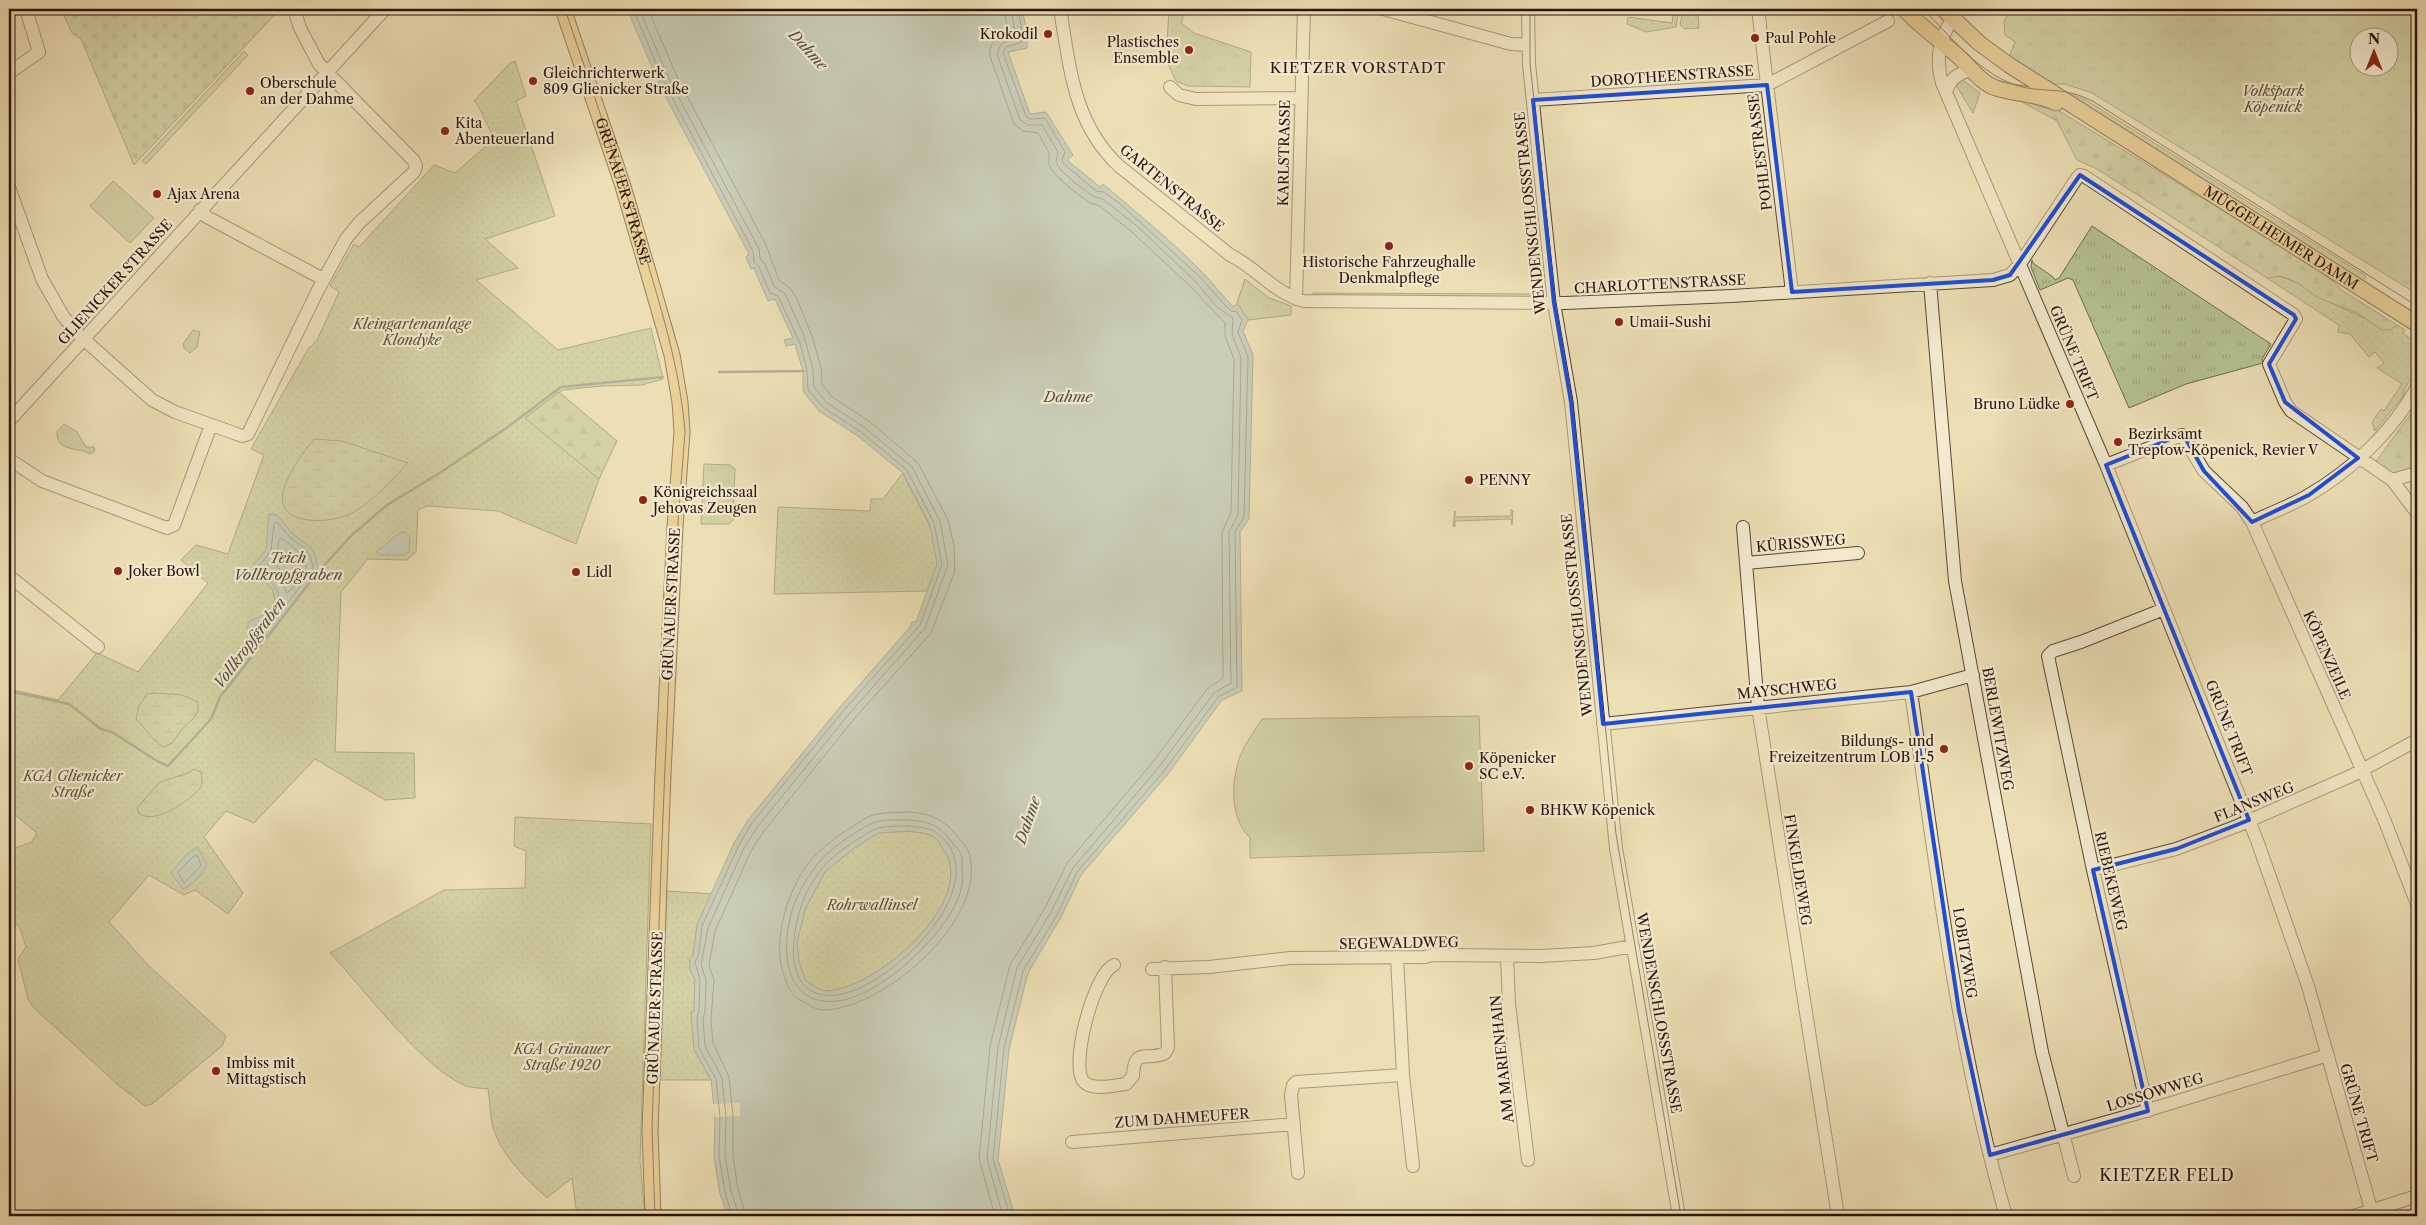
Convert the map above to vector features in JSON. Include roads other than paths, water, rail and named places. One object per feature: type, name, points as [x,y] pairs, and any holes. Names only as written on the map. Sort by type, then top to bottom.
[{"type":"main road","name":"GRÜNAUER STRASSE","points":[[563,9],[622,183],[672,354],[680,402],[682,432],[675,526],[663,774],[650,1130],[653,1216]]},
{"type":"main road","name":"MÜGGELHEIMER DAMM","points":[[1904,9],[1960,58],[1970,70],[1994,88],[2051,100],[2125,146],[2144,150]]},
{"type":"main road","name":"MÜGGELHEIMER DAMM","points":[[1952,12],[1974,39],[2009,65],[2417,324]]},
{"type":"street","points":[[9,74],[39,52],[26,9]]},
{"type":"street","points":[[9,187],[42,279],[63,316],[83,339],[152,400],[210,425],[242,436],[248,434],[323,279],[352,231],[414,172],[416,166],[381,126],[316,61],[300,28],[294,9]]},
{"type":"street","name":"GLIENICKER STRASSE","points":[[9,421],[385,9]]},
{"type":"street","name":"GARTENSTRASSE","points":[[1060,9],[1078,102],[1086,124],[1102,150],[1125,171],[1230,254],[1286,296],[1296,299]]},
{"type":"street","name":"KARLSTRASSE","points":[[1296,299],[1300,98],[1304,9]]},
{"type":"street","points":[[1383,9],[1511,44],[1528,45]]},
{"type":"street","name":"WENDENSCHLOSSSTRASSE","points":[[1528,9],[1528,45],[1554,303],[1571,402],[1616,848],[1679,1216]]},
{"type":"street","name":"POHLESTRASSE","points":[[1758,9],[1792,292]]},
{"type":"street","points":[[1940,42],[1952,12]]},
{"type":"street","name":"DOROTHEENSTRASSE","points":[[1533,100],[1767,85],[1888,21]]},
{"type":"street","name":"GRÜNE TRIFT","points":[[1940,42],[1938,64],[1946,92],[2106,465],[2250,820],[2294,942],[2328,1055],[2372,1214]]},
{"type":"street","points":[[1946,92],[1949,82],[1957,74],[1970,70]]},
{"type":"street","points":[[1170,87],[1179,95],[1196,99],[1300,98]]},
{"type":"street","points":[[2020,264],[2077,178],[2080,175],[2088,178],[2294,315],[2296,319],[2269,364],[2282,397],[2291,410],[2392,480],[2417,513]]},
{"type":"street","points":[[200,210],[208,218],[323,279]]},
{"type":"street","name":"CHARLOTTENSTRASSE","points":[[1296,299],[1554,303],[1792,292],[2000,279],[2010,275],[2020,264]]},
{"type":"street","name":"BERLEWITZWEG","points":[[1930,283],[1952,556],[1972,675],[2042,1052],[2074,1176]]},
{"type":"street","points":[[2252,522],[2309,495],[2358,458],[2395,419],[2417,386]]},
{"type":"street","points":[[9,459],[42,481],[168,528],[174,525],[210,425]]},
{"type":"street","name":"KÖPENZEILE","points":[[2106,465],[2182,435],[2204,470],[2242,507],[2252,522],[2362,770],[2417,904]]},
{"type":"street","points":[[2392,480],[2417,472]]},
{"type":"street","name":"FINKELDEWEG","points":[[1743,527],[1758,707],[1838,1216]]},
{"type":"street","name":"KÜRISSWEG","points":[[1746,563],[1858,553]]},
{"type":"street","points":[[9,576],[98,647]]},
{"type":"street","name":"RIEBEKEWEG","points":[[2148,1111],[2093,870],[2048,656],[2053,651],[2164,609]]},
{"type":"street","name":"MAYSCHWEG","points":[[1603,724],[1911,692],[1972,675]]},
{"type":"street","name":"LOBITZWEG","points":[[1911,692],[1959,1011],[1990,1155],[2006,1216]]},
{"type":"street","name":"FLANSWEG","points":[[2093,870],[2176,849],[2250,820],[2362,770],[2417,740]]},
{"type":"street","name":"SEGEWALDWEG","points":[[1152,969],[1218,966],[1290,958],[1397,958],[1594,953],[1633,946]]},
{"type":"street","name":"AM MARIENHAIN","points":[[1507,956],[1509,1002],[1528,1160]]},
{"type":"street","points":[[1397,958],[1403,1075],[1413,1166]]},
{"type":"street","points":[[1114,965],[1103,973],[1086,1022],[1079,1069],[1084,1082],[1089,1085],[1126,1084],[1134,1076],[1134,1063],[1137,1058],[1165,1053],[1168,1048],[1165,968]]},
{"type":"street","name":"LOSSOWWEG","points":[[1990,1155],[2148,1111],[2328,1055]]},
{"type":"street","points":[[1298,1174],[1292,1089],[1296,1082],[1403,1075]]},
{"type":"street","name":"ZUM DAHMEUFER","points":[[1072,1142],[1294,1124]]},
{"type":"street","points":[[2354,1216],[2372,1214],[2417,1196]]},
{"type":"water","name":"Dahme","points":[[627,9],[1022,9],[1027,31],[1027,48],[1008,52],[1030,114],[1046,112],[1073,155],[1067,160],[1100,187],[1103,184],[1167,238],[1234,307],[1237,303],[1248,320],[1243,331],[1253,355],[1249,519],[1240,532],[1242,691],[1222,700],[1168,774],[1081,875],[1061,917],[1028,973],[1009,1049],[998,1160],[1015,1216],[728,1216],[720,1194],[714,1156],[715,1117],[711,1080],[694,1049],[691,1012],[694,1011],[695,980],[690,969],[690,958],[693,956],[697,925],[734,843],[748,820],[840,707],[910,627],[912,622],[916,622],[937,564],[930,525],[903,473],[858,436],[819,411],[803,391],[803,371],[795,344],[786,346],[784,340],[793,338],[775,299],[768,301],[754,268],[751,269],[746,257],[749,254],[661,88]],"holes":[[[908,831],[935,838],[943,849],[951,869],[948,892],[935,916],[917,939],[870,976],[846,987],[826,991],[818,989],[806,981],[799,962],[797,942],[806,907],[825,872],[853,849],[878,833]]]},
{"type":"water","name":"Teich Vollkropfgraben","points":[[269,514],[277,515],[293,534],[312,548],[316,557],[318,572],[270,634],[258,638],[248,631],[248,622],[266,614],[275,602],[273,590],[255,572],[254,564],[266,550]]},
{"type":"water","points":[[401,532],[406,532],[410,538],[409,552],[405,555],[378,555],[377,551]]},
{"type":"water","points":[[197,847],[207,864],[197,879],[183,889],[171,873],[185,856]]},
{"type":"waterway","name":"Vollkropfgraben","points":[[719,372],[804,371]]},
{"type":"waterway","name":"Vollkropfgraben","points":[[9,691],[69,704],[101,729],[112,732],[168,766],[211,719],[220,697],[318,572],[352,535],[387,505],[438,474],[505,429],[561,387],[663,377]]},
{"type":"tram line","points":[[565,9],[643,247],[669,339],[679,385],[685,432],[672,600],[662,840],[652,1127],[655,1216]]},
{"type":"tram line","points":[[1530,9],[1530,63],[1556,303],[1573,401],[1616,834],[1681,1216]]},
{"type":"tram line","points":[[1923,9],[1965,52],[2002,79],[2025,88],[2073,93],[2094,102],[2417,306]]},
{"type":"place","name":"Krokodil","points":[[1048,34]]},
{"type":"place","name":"Paul Pohle","points":[[1755,38]]},
{"type":"place","name":"Plastisches Ensemble","points":[[1189,50]]},
{"type":"place","name":"Gleichrichterwerk 809 Glienicker Straße","points":[[533,81]]},
{"type":"place","name":"Oberschule an der Dahme","points":[[250,91]]},
{"type":"place","name":"Kita Abenteuerland","points":[[445,131]]},
{"type":"place","name":"Ajax Arena","points":[[157,194]]},
{"type":"place","name":"Historische Fahrzeughalle Denkmalpflege","points":[[1389,246]]},
{"type":"place","name":"Umaii-Sushi","points":[[1619,322]]},
{"type":"place","name":"Bruno Lüdke","points":[[2070,404]]},
{"type":"place","name":"Bezirksamt Treptow-Köpenick, Revier V","points":[[2118,442]]},
{"type":"place","name":"PENNY","points":[[1469,480]]},
{"type":"place","name":"Königreichssaal Jehovas Zeugen","points":[[643,500]]},
{"type":"place","name":"Joker Bowl","points":[[118,571]]},
{"type":"place","name":"Lidl","points":[[576,572]]},
{"type":"place","name":"Bildungs- und Freizeitzentrum LOB 1-5","points":[[1944,749]]},
{"type":"place","name":"Köpenicker SC e.V.","points":[[1469,766]]},
{"type":"place","name":"BHKW Köpenick","points":[[1530,810]]},
{"type":"place","name":"Imbiss mit Mittagstisch","points":[[216,1071]]},
{"type":"district","name":"KIETZER VORSTADT","points":[[1358,68]]},
{"type":"district","name":"KIETZER FELD","points":[[2167,1175]]},
{"type":"park label","name":"Volkspark Köpenick","points":[[2273,99]]},
{"type":"park label","name":"Kleingartenanlage Klondyke","points":[[412,332]]},
{"type":"park label","name":"KGA Glienicker Straße","points":[[73,784]]},
{"type":"park label","name":"Rohrwallinsel","points":[[872,905]]},
{"type":"park label","name":"KGA Grünauer Straße 1920","points":[[562,1058]]}]
